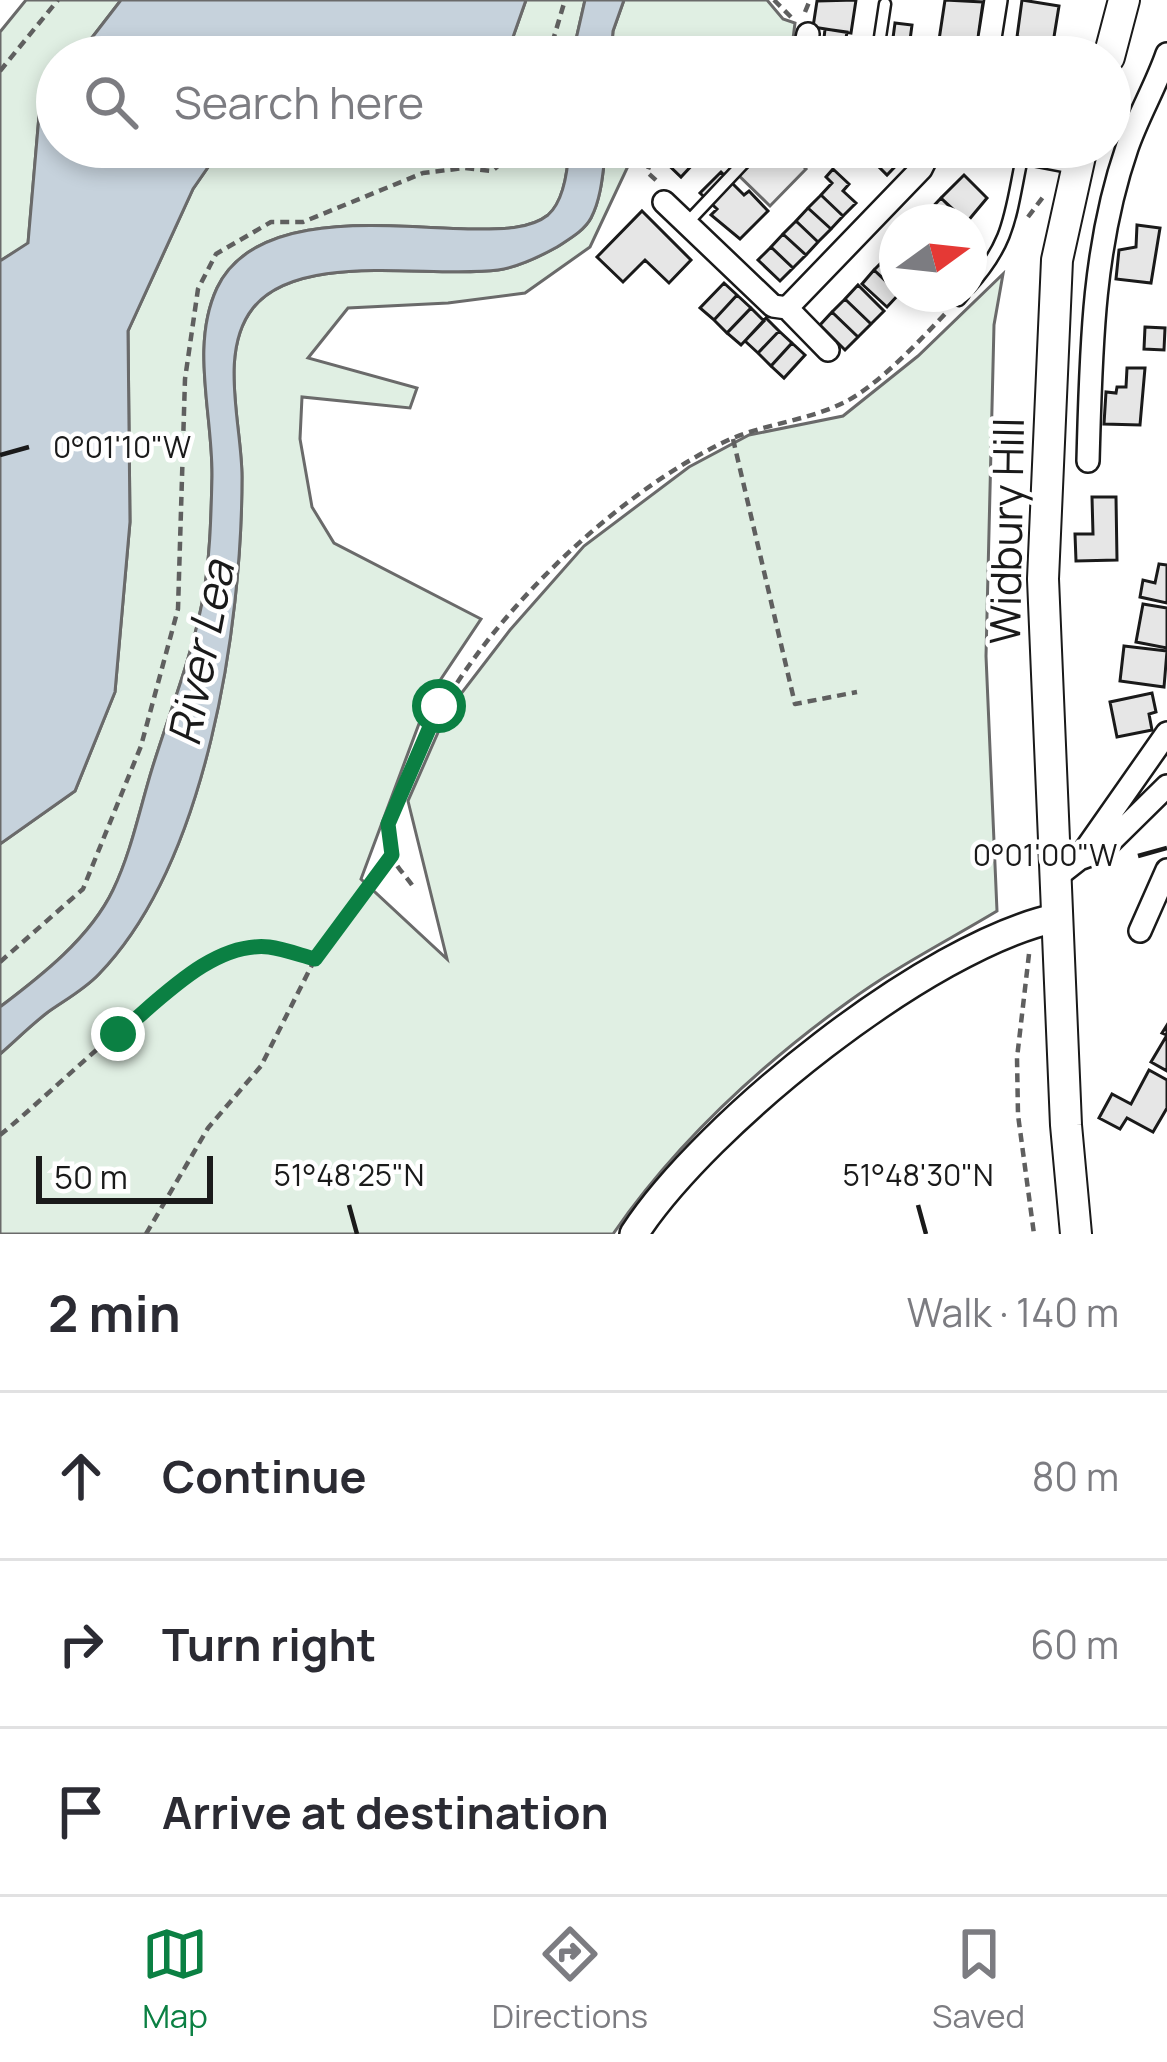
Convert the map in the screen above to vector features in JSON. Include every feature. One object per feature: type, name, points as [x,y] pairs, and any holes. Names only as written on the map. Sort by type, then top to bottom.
[{"type":"main road","points":[[1115,36],[1124,0]]},
{"type":"main road","name":"Widbury Hill","points":[[1076,1234],[1056,918],[1067,869],[1044,558],[1058,260],[1077,168]]},
{"type":"street","points":[[990,36],[996,0]]},
{"type":"street","points":[[1131,140],[1161,91],[1167,54]]},
{"type":"street","points":[[788,308],[922,168]]},
{"type":"street","points":[[1088,461],[1093,314],[1107,221],[1122,168]]},
{"type":"street","points":[[664,202],[772,306],[788,308],[828,350]]},
{"type":"street","points":[[1067,869],[1167,733]]},
{"type":"street","points":[[1067,869],[1101,851],[1167,786]]},
{"type":"street","points":[[1141,931],[1167,870]]},
{"type":"street","points":[[634,1234],[699,1152],[764,1092],[824,1046],[971,950],[1030,923],[1056,918]]},
{"type":"lane","points":[[881,36],[885,4]]},
{"type":"lane","points":[[686,224],[739,168]]},
{"type":"lane","points":[[987,267],[1005,239],[1019,168]]},
{"type":"path","points":[[0,71],[58,0]]},
{"type":"path","points":[[554,36],[565,0]]},
{"type":"path","points":[[774,0],[802,36]]},
{"type":"path","points":[[0,962],[83,889],[141,746],[178,609],[185,379],[198,289],[216,254],[271,222],[303,222],[423,173],[496,168]]},
{"type":"path","points":[[648,168],[646,172],[665,188],[664,202]]},
{"type":"path","points":[[412,885],[392,855],[388,824],[439,706],[477,651],[534,586],[676,470],[733,439],[848,401],[947,312]]},
{"type":"path","points":[[733,439],[795,704],[857,692]]},
{"type":"path","points":[[146,1234],[208,1128],[261,1066],[315,959],[392,855]]},
{"type":"path","points":[[0,1135],[214,958],[251,947],[270,947],[315,959]]},
{"type":"green space","points":[[26,0],[121,0],[93,36],[36,36],[36,151],[28,244],[0,261],[0,32]]},
{"type":"green space","points":[[526,0],[585,0],[577,36],[513,36]]},
{"type":"green space","points":[[624,0],[767,0],[783,19],[795,23],[793,36],[613,36]]},
{"type":"green space","points":[[208,168],[567,168],[558,201],[548,215],[531,224],[488,229],[330,227],[294,233],[262,244],[236,262],[217,288],[209,310],[204,357],[212,477],[208,556],[186,666],[113,890],[78,940],[0,1007],[0,844],[75,791],[115,692],[130,522],[128,331],[193,189]]},
{"type":"green space","points":[[603,168],[627,168],[590,247],[525,293],[348,308],[308,358],[417,388],[410,408],[302,397],[300,439],[312,507],[334,543],[481,619],[429,697],[361,879],[447,959],[408,801],[447,712],[510,630],[584,546],[689,467],[749,435],[843,416],[964,312],[987,312],[987,289],[1003,274],[994,325],[986,656],[997,911],[902,966],[782,1053],[691,1138],[613,1234],[0,1234],[0,1054],[93,979],[136,927],[167,870],[192,807],[211,739],[235,602],[240,537],[242,477],[234,367],[242,326],[253,308],[274,290],[301,279],[368,271],[498,270],[557,247],[591,218]]},
{"type":"shaded area","points":[[731,168],[805,168],[770,206]]},
{"type":"water","points":[[121,0],[526,0],[513,36],[93,36]]},
{"type":"water","points":[[585,0],[624,0],[613,36],[577,36]]},
{"type":"water","points":[[36,150],[36,168],[208,168],[193,189],[128,331],[130,522],[115,692],[75,791],[0,844],[0,261],[28,243]]},
{"type":"water","name":"River Lea","points":[[567,168],[603,168],[591,218],[571,238],[521,264],[470,272],[333,273],[274,290],[253,308],[242,326],[234,367],[242,477],[235,602],[211,740],[192,807],[167,870],[136,927],[93,979],[0,1054],[0,1007],[78,940],[113,890],[192,645],[210,540],[212,477],[204,357],[209,310],[217,288],[236,262],[262,244],[294,233],[330,227],[488,229],[531,224],[548,215],[558,201]]},
{"type":"building","points":[[856,0],[851,33],[813,27],[817,1]]},
{"type":"building","points":[[945,0],[983,2],[978,36],[940,36]]},
{"type":"building","points":[[1022,0],[1059,6],[1054,36],[1017,36]]},
{"type":"building","points":[[895,23],[912,25],[911,36],[893,36]]},
{"type":"building","points":[[825,29],[847,32],[846,36],[824,36]]},
{"type":"building","points":[[833,169],[849,184],[843,191],[856,203],[843,216],[821,195],[832,183],[826,177]]},
{"type":"building","points":[[721,172],[768,211],[740,239],[711,215],[717,209],[700,193]]},
{"type":"building","points":[[964,175],[987,198],[982,204],[948,204],[941,198]]},
{"type":"building","points":[[821,195],[843,216],[831,229],[808,208]]},
{"type":"building","points":[[808,208],[831,229],[818,242],[796,221]]},
{"type":"building","points":[[642,211],[691,260],[669,283],[645,260],[623,282],[597,257]]},
{"type":"building","points":[[796,221],[818,242],[806,255],[783,234]]},
{"type":"building","points":[[1137,225],[1160,228],[1151,283],[1116,279],[1119,250],[1136,247]]},
{"type":"building","points":[[783,234],[806,255],[793,268],[771,247]]},
{"type":"building","points":[[771,247],[793,268],[780,281],[758,260]]},
{"type":"building","points":[[874,270],[879,275],[879,300],[862,284]]},
{"type":"building","points":[[724,283],[737,295],[714,320],[700,308]]},
{"type":"building","points":[[858,285],[883,312],[871,324],[845,299]]},
{"type":"building","points":[[737,295],[751,308],[727,333],[714,320]]},
{"type":"building","points":[[845,299],[871,324],[858,337],[832,312]]},
{"type":"building","points":[[751,308],[764,321],[741,345],[727,333]]},
{"type":"building","points":[[832,312],[858,337],[845,350],[820,325]]},
{"type":"building","points":[[766,318],[779,331],[758,353],[745,341]]},
{"type":"building","points":[[1145,327],[1165,328],[1164,350],[1144,349]]},
{"type":"building","points":[[779,331],[792,343],[771,366],[758,353]]},
{"type":"building","points":[[792,343],[805,355],[784,378],[771,366]]},
{"type":"building","points":[[1127,368],[1145,368],[1140,425],[1104,424],[1106,392],[1126,387]]},
{"type":"building","points":[[1092,497],[1116,497],[1117,560],[1076,561],[1075,534],[1093,534]]},
{"type":"building","points":[[1159,564],[1167,565],[1167,603],[1140,597],[1143,580],[1155,583]]},
{"type":"building","points":[[1143,604],[1167,608],[1167,648],[1136,642]]},
{"type":"building","points":[[1124,646],[1167,651],[1164,687],[1120,681]]},
{"type":"building","points":[[1152,693],[1156,712],[1149,714],[1152,730],[1117,737],[1110,702]]},
{"type":"building","points":[[1167,1035],[1167,1071],[1151,1062]]},
{"type":"building","points":[[1149,1070],[1167,1080],[1167,1108],[1153,1132],[1127,1118],[1120,1129],[1099,1118],[1112,1094],[1131,1104]]},
{"type":"route","points":[[118,1034],[214,958],[251,947],[270,947],[315,959],[392,855],[388,824],[439,706]]}]
